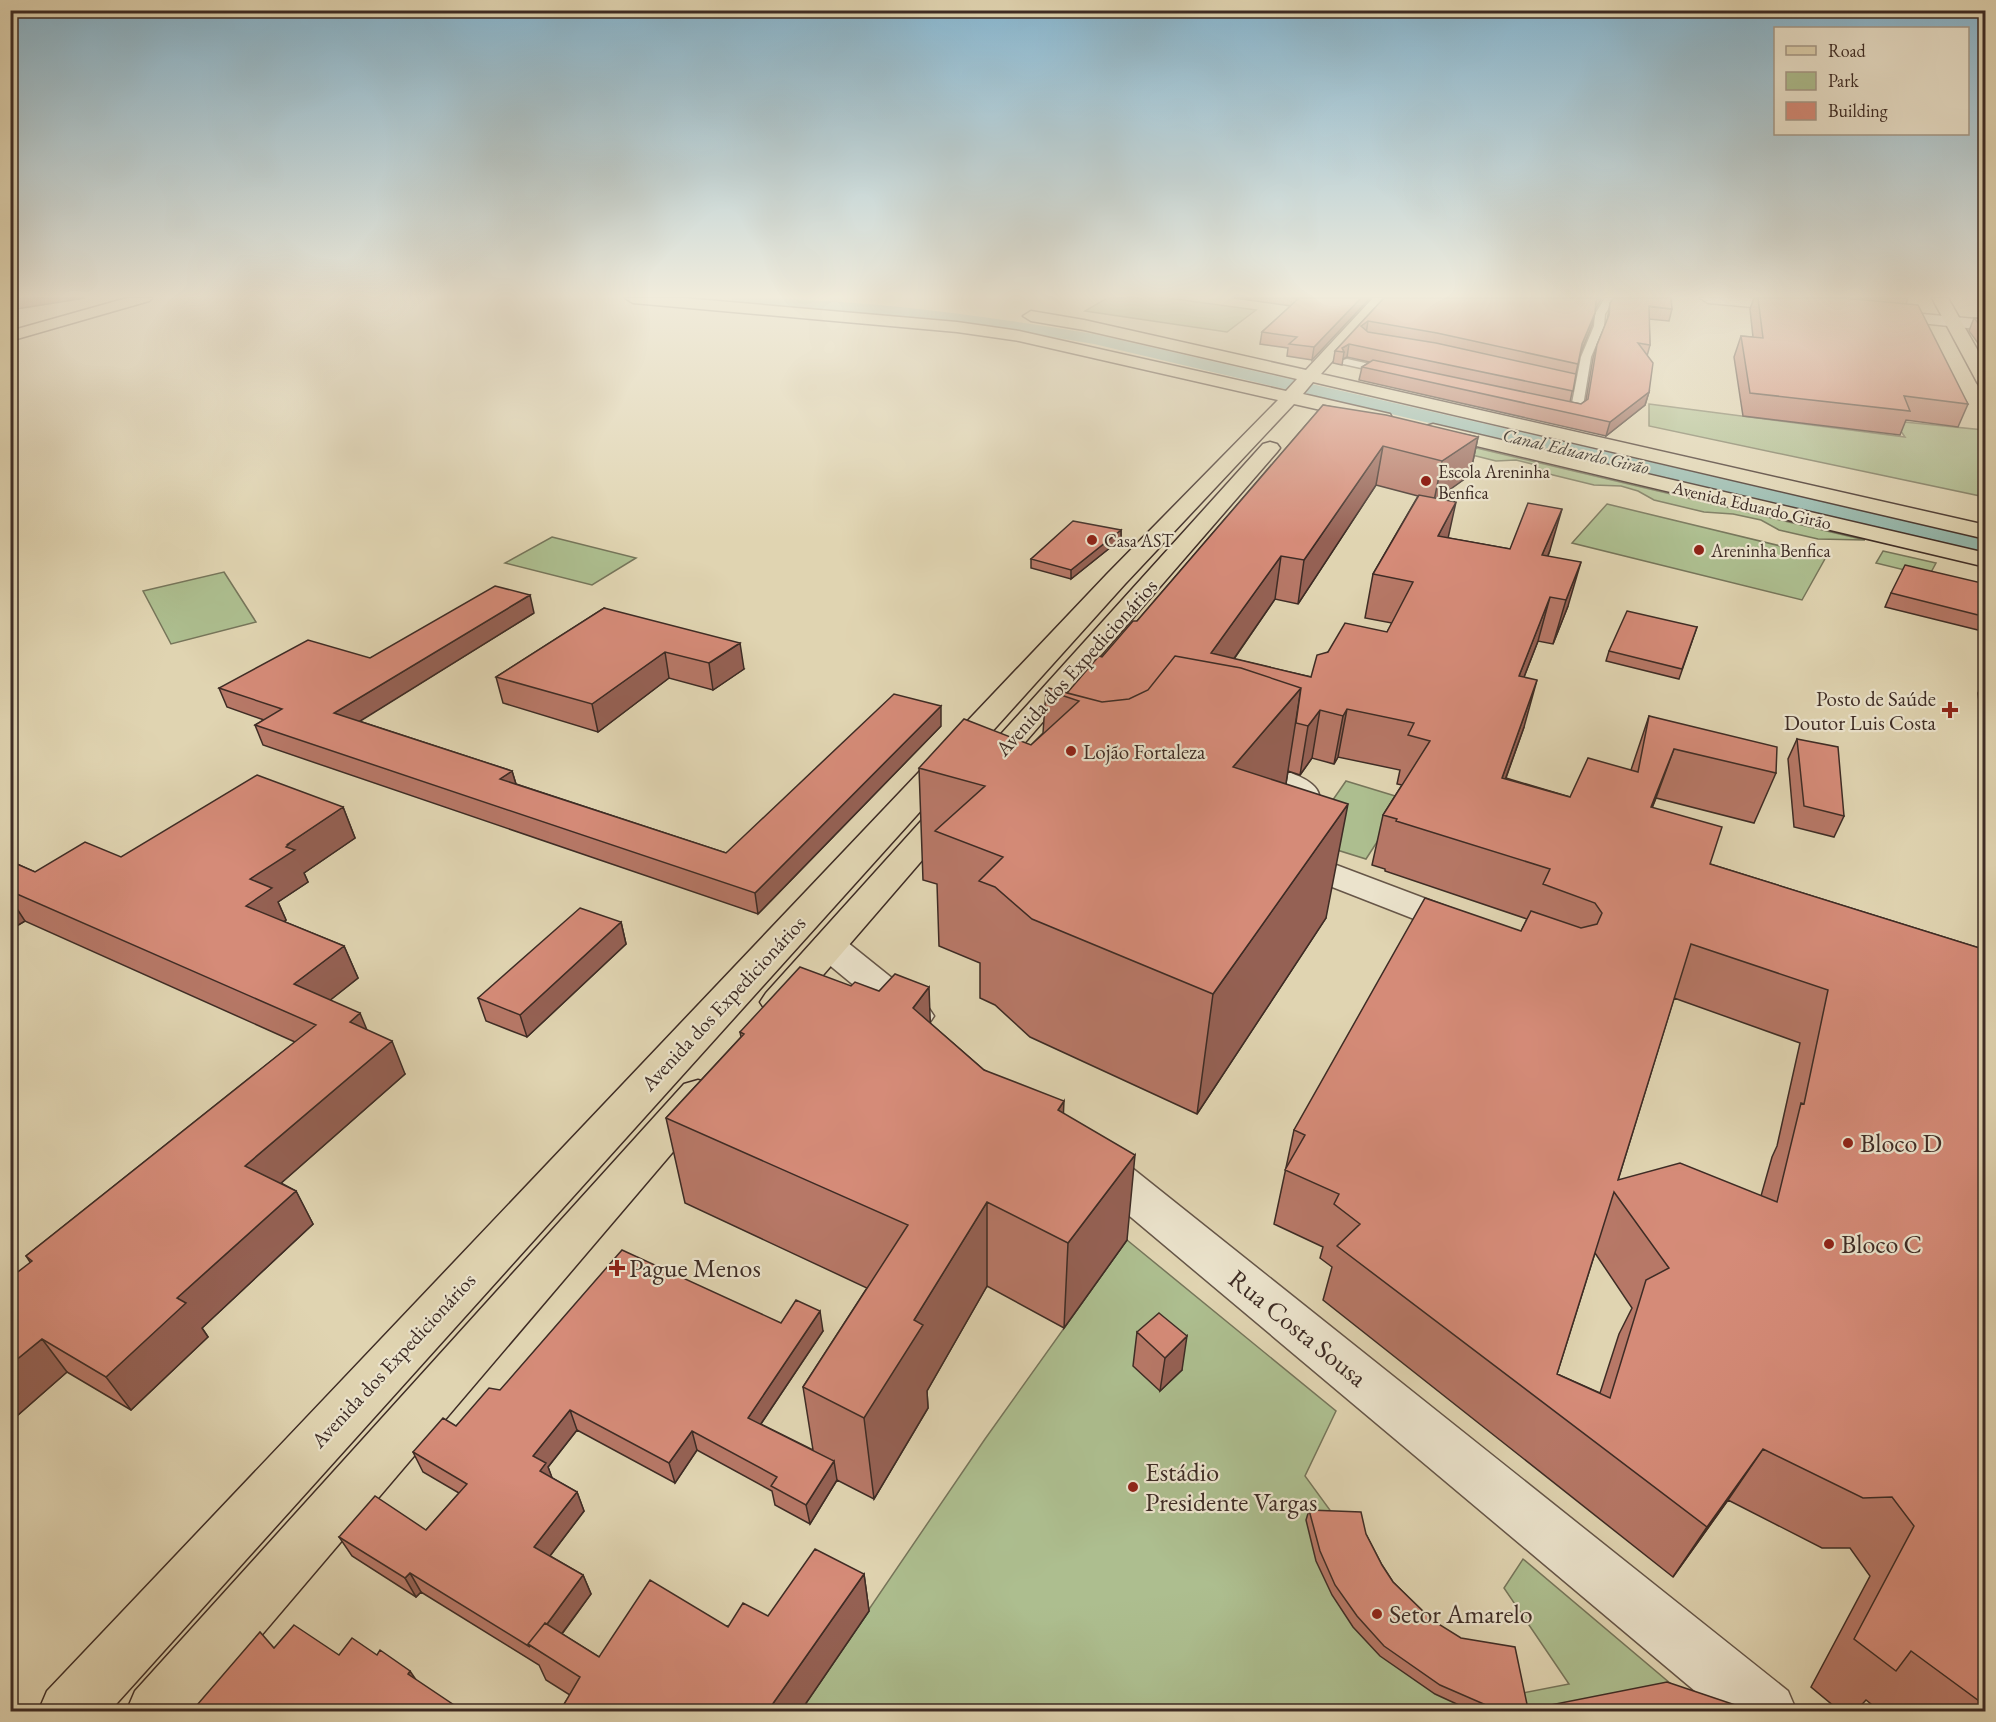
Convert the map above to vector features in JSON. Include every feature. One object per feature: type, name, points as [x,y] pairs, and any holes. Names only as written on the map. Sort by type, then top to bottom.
[{"type":"main road","name":"Avenida Eduardo Girão","points":[[1251,378],[1986,532]]},
{"type":"main road","name":"Avenida Eduardo Girão","points":[[1271,378],[1309,389],[1407,424],[1986,560]]},
{"type":"main road","name":"Avenida dos Expedicionários","points":[[68,1712],[1131,583],[1319,378]]},
{"type":"main road","name":"Avenida dos Expedicionários","points":[[758,1027],[829,946],[1004,771],[1131,583],[1201,529],[1309,389],[1324,378]]},
{"type":"main road","name":"Avenida dos Expedicionários","points":[[156,1712],[726,1063]]},
{"type":"street","points":[[1220,763],[1285,781],[1305,792],[1304,802],[1288,835],[1292,852],[1311,867],[1486,934]]},
{"type":"street","points":[[829,946],[949,1044]]},
{"type":"street","name":"Rua Costa Sousa","points":[[1068,1141],[1767,1712]]},
{"type":"lane","points":[[1547,406],[1576,412],[1577,378]]},
{"type":"green space","points":[[1649,404],[1905,437],[1894,421],[1984,430],[1985,497],[1649,426]]},
{"type":"green space","points":[[1430,437],[1865,540],[1818,539],[1779,530],[1761,520],[1733,514],[1704,512],[1654,500],[1638,491],[1621,486],[1594,485],[1549,474],[1532,464],[1516,460],[1496,461],[1468,454]]},
{"type":"green space","name":"Areninha Benfica","points":[[1607,504],[1826,557],[1802,600],[1572,543]]},
{"type":"green space","points":[[552,537],[636,558],[592,585],[505,563]]},
{"type":"green space","points":[[1883,551],[1936,563],[1929,576],[1876,563]]},
{"type":"green space","points":[[224,572],[256,622],[171,644],[143,591]]},
{"type":"green space","points":[[1346,781],[1405,799],[1366,859],[1305,840]]},
{"type":"green space","name":"Estádio Presidente Vargas","points":[[1127,1240],[1336,1411],[1305,1476],[1378,1576],[1518,1694],[1569,1684],[1504,1588],[1523,1559],[1703,1711],[799,1712],[985,1439]]},
{"type":"building","points":[[1413,378],[1460,378],[1581,404],[1588,399],[1591,378],[1651,378],[1649,392],[1610,422]]},
{"type":"building","points":[[1513,378],[1575,378],[1573,391]]},
{"type":"building","points":[[1748,378],[1955,378],[1968,404],[1904,396],[1910,411],[1750,393]]},
{"type":"building","points":[[1323,405],[1386,415],[1478,437],[1442,461],[1383,446],[1304,560],[1281,556],[1211,653],[1311,677],[1317,655],[1328,652],[1345,623],[1387,632],[1413,582],[1373,574],[1419,495],[1456,502],[1438,536],[1510,549],[1528,503],[1562,509],[1542,555],[1581,562],[1566,600],[1550,597],[1519,676],[1537,680],[1502,778],[1570,797],[1588,758],[1638,772],[1649,716],[1777,747],[1776,773],[1674,749],[1651,807],[1722,827],[1710,864],[1986,950],[1986,1706],[1911,1651],[1896,1671],[1854,1639],[1914,1526],[1892,1497],[1863,1498],[1763,1449],[1707,1527],[1337,1246],[1360,1224],[1334,1204],[1339,1194],[1285,1170],[1305,1135],[1294,1130],[1425,898],[1521,931],[1531,911],[1581,928],[1597,924],[1602,913],[1595,903],[1543,884],[1550,869],[1383,815],[1430,741],[1408,735],[1414,723],[1347,709],[1343,716],[1320,710],[1308,726],[1296,723],[1301,688],[1241,668],[1175,656],[1148,690],[1129,699],[1102,702],[1067,693],[1133,621],[1137,621]],"holes":[[[1691,944],[1828,990],[1804,1104],[1801,1103],[1777,1202],[1680,1163],[1618,1180]],[[1614,1192],[1669,1268],[1646,1280],[1610,1398],[1557,1374]]]},
{"type":"building","points":[[1073,521],[1121,530],[1071,570],[1031,559]]},
{"type":"building","points":[[1905,565],[1986,584],[1986,617],[1891,593]]},
{"type":"building","points":[[495,586],[530,595],[334,713],[512,771],[500,779],[726,853],[894,694],[941,706],[755,893],[255,725],[282,709],[219,688],[308,640],[370,658]]},
{"type":"building","points":[[604,608],[740,643],[709,663],[665,652],[592,704],[496,677]]},
{"type":"building","points":[[1627,611],[1697,627],[1682,669],[1609,651]]},
{"type":"building","points":[[1175,656],[1241,668],[1301,688],[1233,767],[1348,804],[1213,994],[1032,919],[995,887],[979,881],[1003,857],[935,831],[985,786],[919,768],[964,719],[1031,745],[1079,701],[1046,690],[1049,688],[1102,702],[1129,699],[1148,690]]},
{"type":"building","points":[[1797,739],[1838,747],[1844,816],[1804,806]]},
{"type":"building","points":[[257,775],[343,807],[286,847],[295,850],[250,879],[272,888],[246,906],[344,946],[294,984],[360,1013],[350,1022],[392,1041],[245,1166],[296,1191],[177,1298],[186,1303],[106,1377],[42,1339],[10,1365],[10,1278],[32,1261],[26,1256],[316,1025],[10,891],[10,861],[35,872],[85,842],[121,857]]},
{"type":"building","points":[[580,908],[621,922],[520,1015],[478,998]]},
{"type":"building","points":[[800,967],[851,986],[855,982],[879,991],[895,974],[929,987],[913,1008],[984,1070],[1064,1101],[1058,1110],[1135,1155],[1068,1243],[987,1202],[914,1320],[923,1325],[864,1418],[803,1387],[908,1225],[666,1118],[744,1034],[740,1032]]},
{"type":"building","points":[[622,1250],[781,1323],[796,1300],[820,1311],[748,1418],[834,1461],[806,1505],[771,1486],[777,1477],[692,1431],[669,1463],[570,1410],[533,1456],[546,1463],[540,1471],[577,1492],[534,1547],[583,1575],[547,1624],[545,1623],[528,1644],[530,1647],[410,1573],[405,1578],[339,1537],[375,1496],[426,1530],[467,1484],[413,1452],[443,1418],[456,1426],[489,1388],[500,1390]]},
{"type":"building","points":[[1159,1313],[1187,1336],[1165,1358],[1137,1332]]},
{"type":"building","name":"Setor Amarelo","points":[[1309,1510],[1361,1512],[1366,1534],[1393,1582],[1432,1620],[1461,1638],[1515,1647],[1528,1709],[1502,1712],[1440,1685],[1384,1646],[1357,1616],[1335,1585],[1320,1551]]},
{"type":"building","points":[[815,1549],[864,1574],[767,1712],[571,1712],[563,1706],[580,1677],[528,1644],[545,1623],[599,1657],[650,1580],[728,1627],[743,1603],[768,1616]]},
{"type":"building","points":[[294,1625],[339,1655],[352,1638],[377,1655],[380,1650],[410,1671],[408,1674],[454,1705],[450,1712],[191,1712],[260,1632],[274,1648]]},
{"type":"building","points":[[1667,1682],[1756,1712],[1515,1712]]},
{"type":"waterway","name":"Canal Eduardo Girão","points":[[1263,378],[1986,547]]},
{"type":"place","name":"Escola Areninha Benfica","points":[[1426,481]]},
{"type":"place","name":"Casa AST","points":[[1092,540]]},
{"type":"place","name":"Areninha Benfica","points":[[1699,550]]},
{"type":"place","name":"Posto de Saúde Doutor Luis Costa","points":[[1950,710]]},
{"type":"place","name":"Lojão Fortaleza","points":[[1071,751]]},
{"type":"place","name":"Bloco D","points":[[1848,1143]]},
{"type":"place","name":"Bloco C","points":[[1829,1244]]},
{"type":"place","name":"Pague Menos","points":[[617,1268]]},
{"type":"place","name":"Estádio Presidente Vargas","points":[[1133,1487]]},
{"type":"place","name":"Setor Amarelo","points":[[1377,1614]]}]
